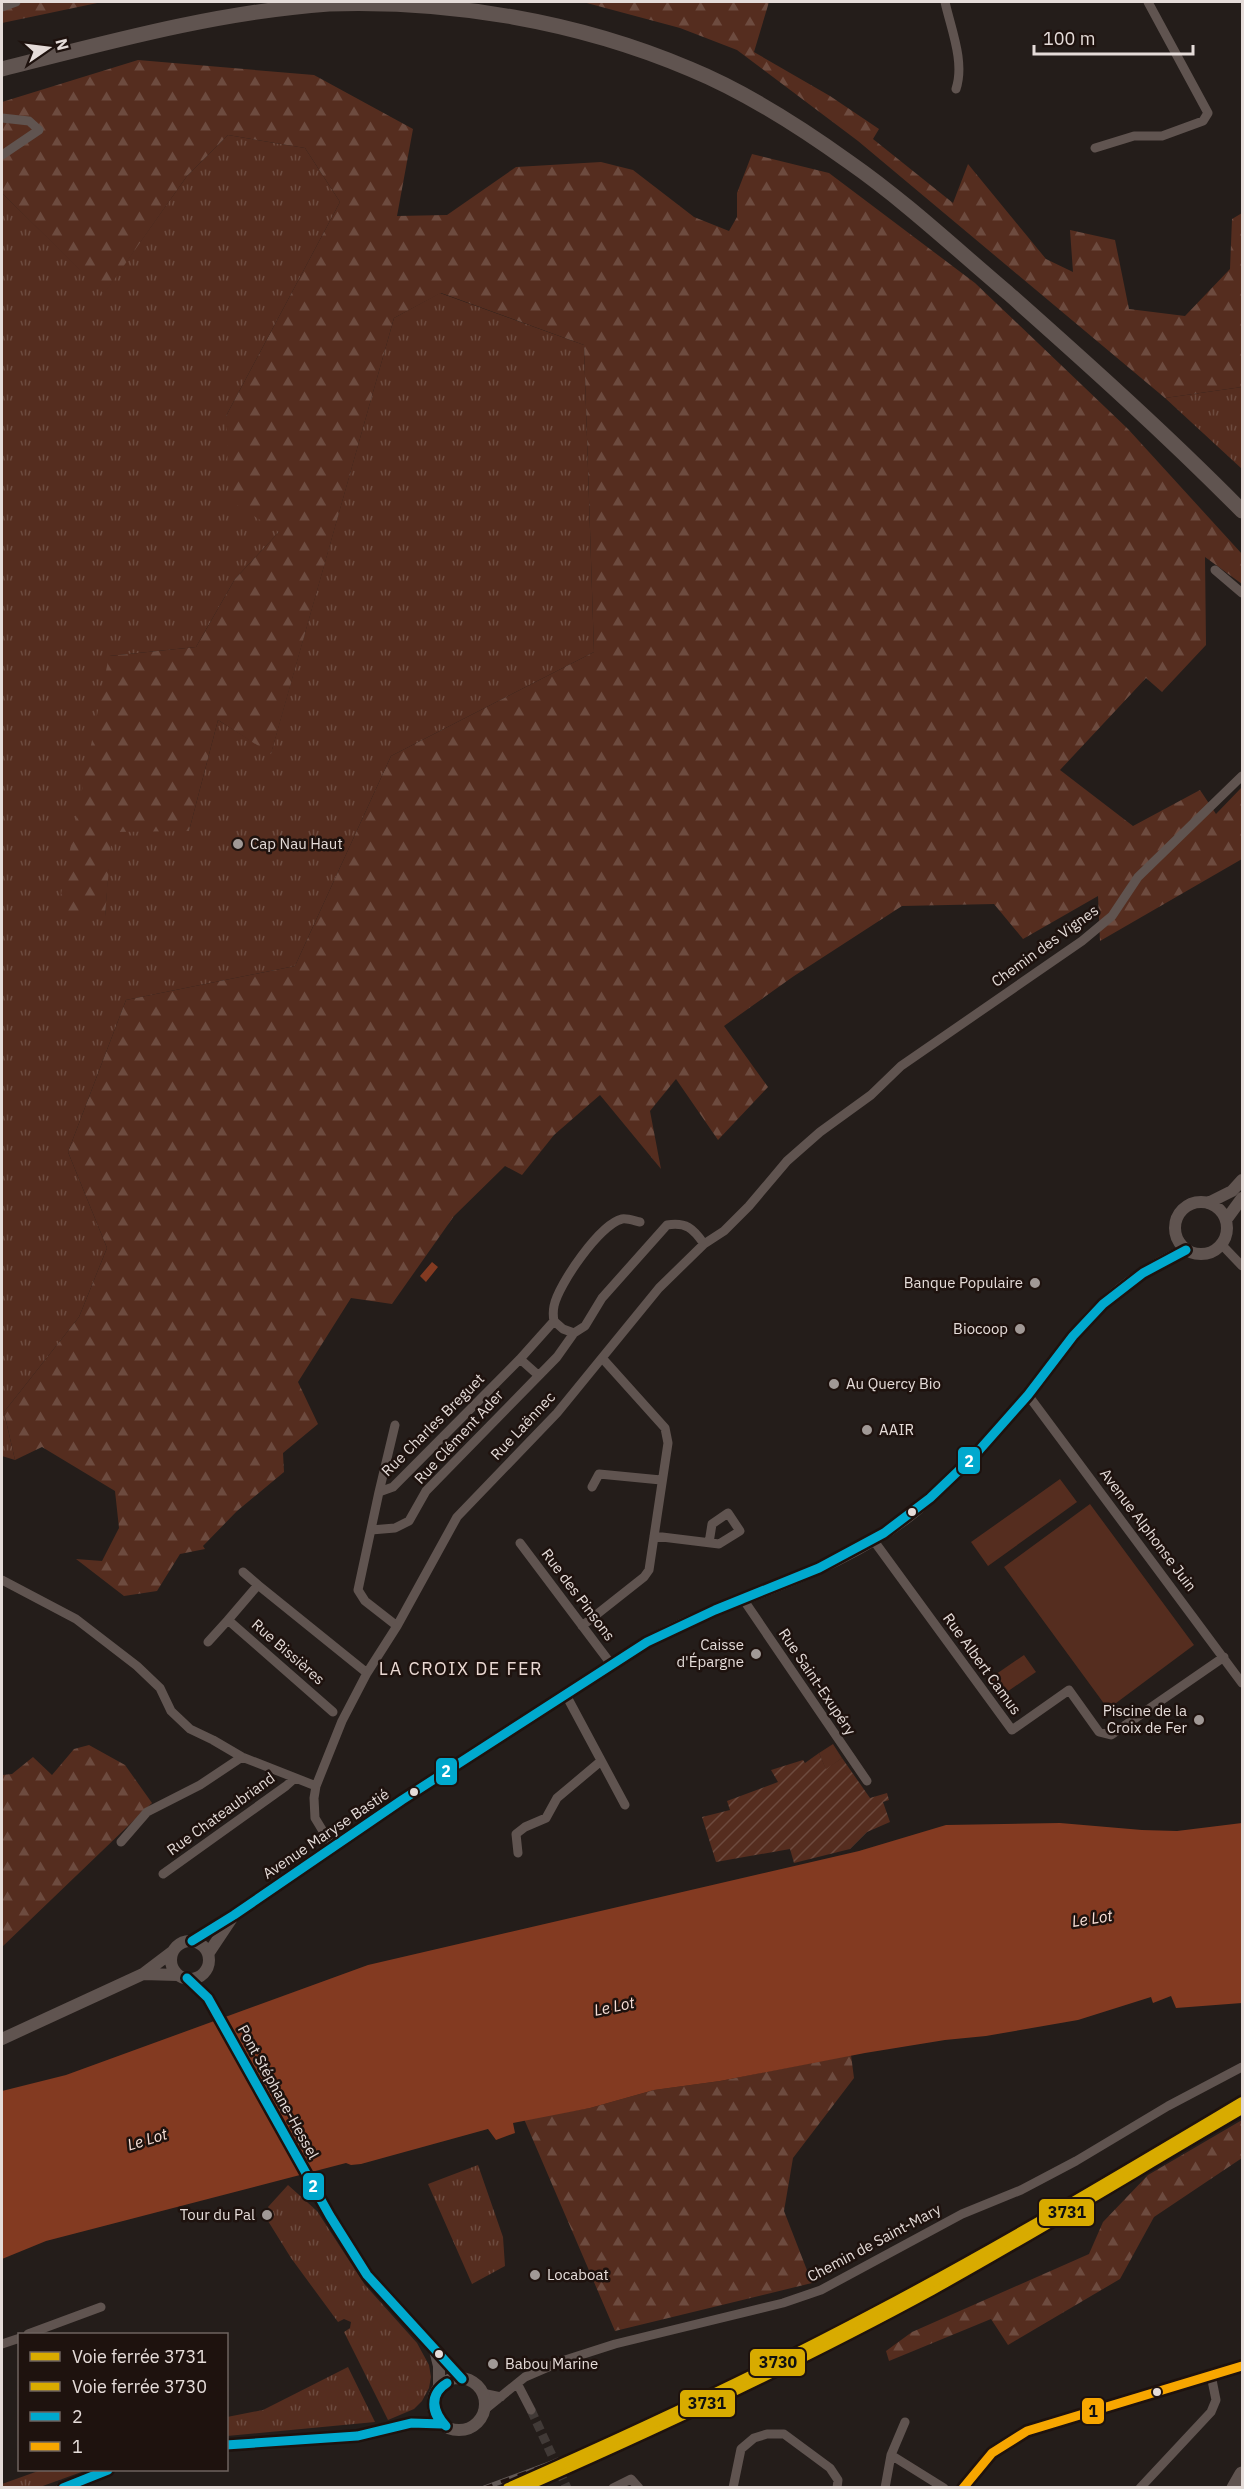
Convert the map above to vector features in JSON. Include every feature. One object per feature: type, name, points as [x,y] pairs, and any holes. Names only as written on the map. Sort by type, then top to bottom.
[{"type":"main road","points":[[2,69],[193,23],[268,9],[332,3],[450,6],[514,15],[636,48],[692,69],[746,96],[800,128],[852,163],[911,210],[1104,378],[1209,475],[1242,511]]},
{"type":"main road","points":[[1104,378],[1161,421],[1197,453],[1242,500]]},
{"type":"main road","points":[[1234,2487],[1242,2474]]},
{"type":"street","points":[[2,7],[16,2]]},
{"type":"street","points":[[945,2],[959,64],[960,78],[956,89]]},
{"type":"street","points":[[1095,148],[1134,136],[1162,136],[1203,121],[1208,112],[1149,2]]},
{"type":"street","points":[[2,118],[29,121],[39,130],[2,155]]},
{"type":"street","points":[[1215,570],[1242,593]]},
{"type":"street","name":"Chemin des Vignes","points":[[871,1095],[901,1066],[1097,929],[1112,916],[1138,877],[1242,776]]},
{"type":"street","name":"Rue Laënnec","points":[[332,1846],[315,1818],[316,1786],[342,1721],[456,1517],[557,1413],[659,1288],[704,1244],[724,1231],[795,1153],[871,1095]]},
{"type":"street","name":"Avenue Maryse Bastié","points":[[1156,1263],[1176,1237],[1175,1226],[1181,1212],[1191,1204],[1208,1203],[1232,1191],[1242,1180]]},
{"type":"street","points":[[1226,1220],[1242,1198]]},
{"type":"street","points":[[1208,1203],[1219,1209],[1226,1220],[1227,1233],[1221,1244],[1242,1266]]},
{"type":"street","points":[[574,1333],[563,1329],[554,1320],[553,1308],[560,1288],[586,1251],[609,1225],[623,1219],[640,1222]]},
{"type":"street","name":"Rue Clément Ader","points":[[371,1530],[395,1528],[409,1521],[426,1491],[557,1357],[574,1333],[585,1326],[602,1298],[667,1225],[678,1223],[690,1226],[704,1244]]},
{"type":"street","points":[[1176,1237],[1186,1250]]},
{"type":"street","name":"Avenue Maryse Bastié","points":[[192,1941],[234,1915],[332,1846],[611,1664],[675,1627],[826,1567],[874,1541],[945,1485],[1028,1395],[1103,1304],[1156,1263],[1186,1250],[1205,1254],[1221,1244]]},
{"type":"street","name":"Rue Charles Breguet","points":[[397,1626],[365,1601],[358,1590],[380,1492],[393,1487],[520,1359],[554,1320]]},
{"type":"street","points":[[520,1359],[538,1376]]},
{"type":"street","points":[[582,1626],[644,1578],[649,1570],[668,1443],[665,1428],[603,1359]]},
{"type":"street","name":"Avenue Alphonse Juin","points":[[1028,1395],[1242,1683]]},
{"type":"street","points":[[380,1492],[394,1425]]},
{"type":"street","points":[[592,1487],[599,1474],[662,1480]]},
{"type":"street","points":[[654,1536],[709,1543]]},
{"type":"street","name":"Rue Albert Camus","points":[[874,1541],[1012,1730],[1069,1690],[1099,1732],[1111,1735],[1224,1657]]},
{"type":"street","name":"Rue des Pinsons","points":[[520,1544],[611,1664]]},
{"type":"street","points":[[243,1572],[258,1585]]},
{"type":"street","points":[[2,1580],[76,1619],[137,1666],[160,1688],[171,1711],[180,1721],[242,1757],[316,1786]]},
{"type":"street","name":"Rue Bissières","points":[[333,1712],[228,1620],[258,1585],[367,1673]]},
{"type":"street","name":"Rue Saint-Exupéry","points":[[743,1599],[867,1781]]},
{"type":"street","points":[[208,1642],[228,1620]]},
{"type":"street","points":[[566,1695],[625,1805]]},
{"type":"street","points":[[121,1842],[147,1812],[200,1785],[242,1757]]},
{"type":"street","points":[[518,1853],[516,1834],[525,1827],[546,1818],[557,1798],[601,1761]]},
{"type":"street","name":"Rue Chateaubriand","points":[[163,1874],[295,1778]]},
{"type":"street","name":"Avenue Maryse Bastié","points":[[208,1954],[234,1915]]},
{"type":"street","points":[[2,2039],[143,1974],[182,1942],[192,1941],[202,1945],[208,1954],[208,1966],[202,1986],[183,1977],[171,1964],[172,1952]]},
{"type":"street","points":[[143,1974],[194,1978],[205,1971]]},
{"type":"street","name":"Pont Stéphane-Hessel","points":[[202,1986],[321,2201],[367,2275],[462,2379]]},
{"type":"street","name":"Chemin de Saint-Mary","points":[[483,2411],[518,2385],[525,2377],[561,2361],[615,2344],[783,2303],[821,2290],[939,2226],[1021,2190],[1076,2162],[1168,2106],[1242,2067]]},
{"type":"street","points":[[31,2333],[101,2307]]},
{"type":"street","points":[[2,2344],[18,2339]]},
{"type":"street","points":[[411,2423],[433,2404],[439,2388],[439,2366],[435,2348]]},
{"type":"street","points":[[963,2487],[992,2453],[1028,2432],[1242,2366]]},
{"type":"street","points":[[1140,2487],[1211,2412],[1216,2400],[1211,2375]]},
{"type":"street","points":[[228,2445],[357,2436],[411,2423],[442,2424],[453,2430],[469,2428],[476,2423],[483,2411],[482,2393],[477,2386],[462,2379],[446,2382],[439,2388]]},
{"type":"street","points":[[518,2385],[531,2410]]},
{"type":"street","points":[[482,2393],[501,2397]]},
{"type":"street","points":[[433,2404],[442,2424]]},
{"type":"street","points":[[885,2487],[891,2455],[905,2422]]},
{"type":"street","points":[[733,2487],[741,2449],[754,2438],[767,2434],[784,2434],[830,2468],[838,2480],[837,2487]]},
{"type":"street","points":[[891,2455],[944,2487]]},
{"type":"street","points":[[62,2487],[103,2471]]},
{"type":"street","points":[[613,2487],[631,2479],[639,2487]]},
{"type":"green space","points":[[2,2],[102,2],[2,23]]},
{"type":"green space","points":[[583,2],[769,2],[754,52],[830,96],[879,129],[873,139],[953,203],[968,164],[1046,259],[1073,272],[1070,230],[1115,240],[1129,309],[1185,316],[1230,269],[1232,219],[1242,213],[1242,387],[1165,398],[858,141],[737,50],[680,28]]},
{"type":"green space","points":[[138,60],[314,75],[413,129],[397,216],[447,215],[516,167],[601,162],[633,170],[694,217],[729,231],[737,217],[737,193],[752,154],[829,173],[975,283],[1128,429],[1242,554],[1242,584],[1205,557],[1206,645],[1162,692],[1146,678],[1060,770],[1133,826],[1200,790],[1216,814],[1242,787],[1242,859],[1100,941],[1098,896],[1023,939],[994,904],[902,906],[794,976],[724,1026],[768,1087],[718,1140],[676,1079],[650,1111],[661,1169],[600,1095],[554,1135],[522,1175],[505,1166],[454,1216],[392,1304],[351,1298],[298,1382],[318,1424],[283,1453],[284,1472],[237,1511],[203,1546],[205,1549],[180,1554],[157,1591],[124,1596],[76,1559],[102,1561],[119,1528],[115,1491],[42,1447],[15,1460],[4,1412],[79,1317],[107,1248],[68,1152],[126,1000],[295,966],[391,756],[594,652],[584,345],[441,293],[394,318],[271,754],[218,720],[189,831],[112,832],[105,916],[57,914],[109,656],[196,647],[235,579],[279,532],[229,500],[226,416],[340,202],[305,148],[228,135],[187,176],[104,294],[2,193],[2,102]]},
{"type":"green space","points":[[228,135],[305,148],[340,202],[226,416],[280,531],[235,579],[196,647],[109,656],[105,916],[111,831],[189,831],[218,720],[271,753],[394,318],[440,293],[584,345],[594,652],[391,756],[295,966],[126,1000],[68,1152],[107,1248],[79,1317],[4,1412],[15,1460],[2,1456],[2,193],[104,293],[187,176]]},
{"type":"green space","points":[[1242,387],[1242,469],[1165,398]]},
{"type":"green space","points":[[1060,1479],[1077,1502],[988,1566],[971,1542]]},
{"type":"green space","points":[[1090,1504],[1194,1645],[1108,1709],[1004,1567]]},
{"type":"green space","points":[[1024,1655],[1036,1672],[1001,1696],[989,1679]]},
{"type":"green space","points":[[833,1744],[842,1758],[826,1770],[819,1753]]},
{"type":"green space","points":[[89,1745],[125,1765],[152,1803],[2,1947],[2,1775],[12,1774],[33,1757],[52,1775],[74,1749]]},
{"type":"green space","points":[[819,1753],[826,1769],[842,1758],[870,1798],[887,1793],[889,1800],[883,1802],[890,1822],[867,1832],[850,1849],[794,1863],[790,1849],[716,1862],[702,1817],[730,1810],[727,1801],[778,1782],[771,1770],[803,1760],[805,1763]]},
{"type":"green space","points":[[851,2055],[854,2078],[793,2158],[784,2211],[812,2283],[615,2331],[524,2119],[590,2108],[654,2090],[720,2081]]},
{"type":"green space","points":[[1242,2120],[1242,2158],[1154,2217],[1120,2279],[1008,2345],[991,2319],[889,2361],[886,2351],[912,2332],[1089,2254],[1103,2222],[1148,2175]]},
{"type":"green space","points":[[478,2165],[503,2237],[505,2266],[472,2284],[428,2184]]},
{"type":"green space","points":[[288,2185],[317,2211],[365,2285],[417,2343],[429,2365],[431,2377],[429,2388],[422,2401],[414,2409],[388,2420],[344,2332],[350,2328],[351,2322],[344,2319],[338,2322],[291,2258],[268,2221],[274,2215],[268,2207]]},
{"type":"green space","points":[[348,2367],[375,2422],[228,2436],[228,2417],[263,2410]]},
{"type":"green space","points":[[38,2471],[84,2471],[40,2487],[2,2487],[2,2484]]},
{"type":"water","points":[[432,1262],[438,1267],[426,1282],[420,1276]]},
{"type":"water","name":"Le Lot","points":[[1060,1823],[1177,1831],[1242,1823],[1242,2003],[1176,2008],[1171,1996],[1153,2003],[1151,1997],[1078,2020],[865,2053],[720,2081],[654,2090],[590,2108],[513,2123],[515,2133],[496,2140],[488,2129],[361,2164],[346,2163],[46,2241],[2,2259],[2,2091],[66,2075],[368,1965],[859,1851],[946,1825]]},
{"type":"tunnel","points":[[531,2410],[567,2488]]},
{"type":"railway","points":[[484,2488],[619,2438]]},
{"type":"rail line","name":"3730","points":[[508,2488],[694,2403],[876,2312],[1015,2236],[1242,2102]]},
{"type":"rail line","name":"3731","points":[[522,2488],[729,2394],[882,2317],[1010,2246],[1242,2109]]},
{"type":"transit line","name":"2","points":[[192,1941],[234,1915],[402,1800],[647,1642],[715,1610],[819,1568],[884,1533],[930,1498],[974,1456],[1028,1395],[1073,1336],[1103,1304],[1143,1273],[1186,1250]]},
{"type":"transit line","name":"2","points":[[187,1978],[208,1998],[330,2216],[367,2275],[462,2379]]},
{"type":"transit line","name":"1","points":[[963,2488],[992,2453],[1027,2431],[1242,2366]]},
{"type":"transit line","name":"2","points":[[446,2426],[437,2416],[434,2404],[437,2393],[447,2383]]},
{"type":"transit line","name":"2","points":[[446,2426],[436,2410],[435,2398],[447,2383]]},
{"type":"transit line","name":"2","points":[[228,2445],[357,2436],[411,2423],[442,2424]]},
{"type":"transit line","name":"2","points":[[63,2488],[106,2471]]},
{"type":"place","name":"Cap Nau Haut","points":[[238,844]]},
{"type":"place","name":"Banque Populaire","points":[[1035,1283]]},
{"type":"place","name":"Biocoop","points":[[1020,1329]]},
{"type":"place","name":"Au Quercy Bio","points":[[834,1384]]},
{"type":"place","name":"AAIR","points":[[867,1430]]},
{"type":"place","name":"Caisse d'Épargne","points":[[756,1654]]},
{"type":"place","name":"Piscine de la Croix de Fer","points":[[1199,1720]]},
{"type":"place","name":"Tour du Pal","points":[[267,2215]]},
{"type":"place","name":"Locaboat","points":[[535,2275]]},
{"type":"place","name":"Babou Marine","points":[[493,2364]]},
{"type":"district","name":"LA CROIX DE FER","points":[[461,1669]]}]
